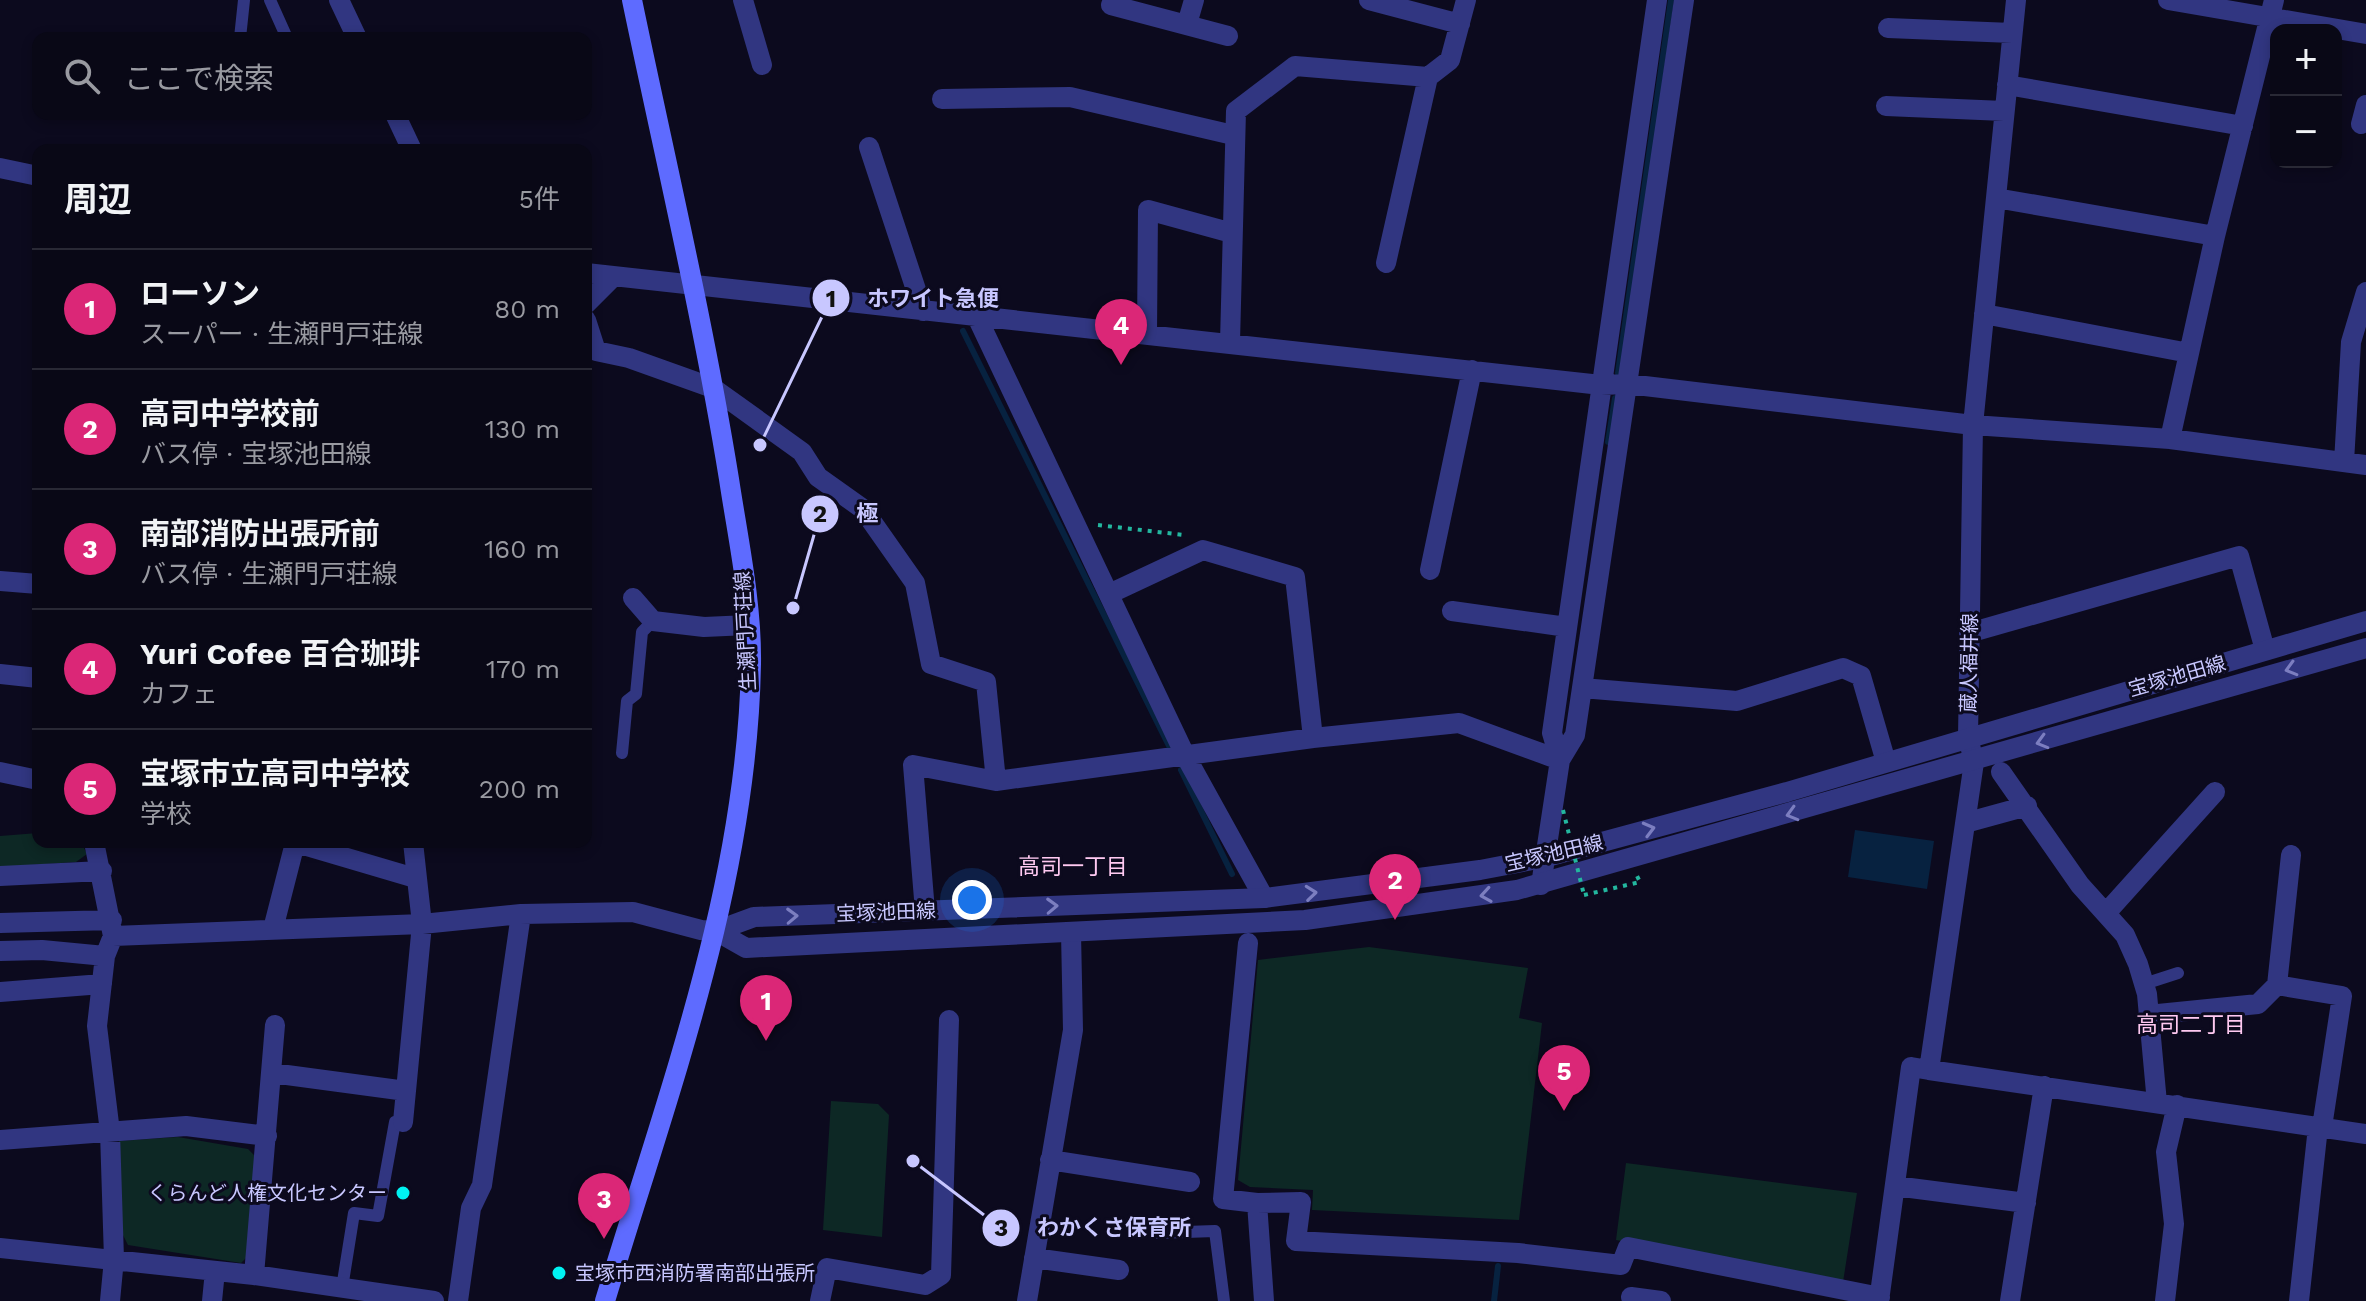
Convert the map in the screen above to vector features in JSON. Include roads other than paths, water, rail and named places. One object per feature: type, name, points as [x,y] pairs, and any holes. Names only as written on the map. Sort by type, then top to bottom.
[{"type":"main road","name":"生瀬門戸荘線","points":[[605,1301],[716,931],[731,863],[746,754],[751,661],[742,567],[713,388],[632,0]]},
{"type":"street","points":[[339,0],[354,32]]},
{"type":"street","points":[[743,0],[762,65]]},
{"type":"street","points":[[1187,24],[1194,0]]},
{"type":"street","points":[[1369,0],[1460,24]]},
{"type":"street","points":[[1386,263],[1428,77],[1450,60],[1466,0]]},
{"type":"street","points":[[1560,760],[1552,733],[1657,0]]},
{"type":"street","points":[[1541,885],[1560,760],[1575,735],[1684,0]]},
{"type":"street","name":"蔵人福井線","points":[[1929,1070],[1974,762],[1968,737],[1973,425],[2016,0]]},
{"type":"street","points":[[2168,0],[2272,8],[2366,34]]},
{"type":"street","points":[[1111,5],[1228,36]]},
{"type":"street","points":[[2170,439],[2215,236],[2272,8]]},
{"type":"street","points":[[1888,28],[2012,33]]},
{"type":"street","points":[[1230,342],[1236,111],[1295,66],[1428,77]]},
{"type":"street","points":[[2007,85],[2243,126]]},
{"type":"street","points":[[942,99],[1070,97],[1233,135]]},
{"type":"street","points":[[1886,106],[2004,111]]},
{"type":"street","points":[[398,120],[409,144]]},
{"type":"street","points":[[869,147],[923,311]]},
{"type":"street","points":[[0,168],[32,175]]},
{"type":"street","points":[[1996,198],[2215,236]]},
{"type":"street","points":[[1147,334],[1148,210],[1232,233]]},
{"type":"street","points":[[592,274],[1601,385],[1628,384],[1973,425],[2170,439],[2366,465]]},
{"type":"street","points":[[592,298],[613,277]]},
{"type":"street","points":[[2344,462],[2351,342],[2366,292]]},
{"type":"street","points":[[1984,314],[2189,353]]},
{"type":"street","points":[[977,317],[1185,755],[1264,898]]},
{"type":"street","points":[[592,339],[596,351],[629,358],[713,388],[802,452],[818,477],[863,509],[915,583],[931,664],[986,682],[996,781]]},
{"type":"street","points":[[1430,570],[1472,370]]},
{"type":"street","points":[[1109,594],[1203,550],[1295,577],[1313,738]]},
{"type":"street","points":[[1969,633],[2239,556],[2265,650]]},
{"type":"street","points":[[0,581],[32,584]]},
{"type":"street","points":[[633,598],[653,621],[704,627],[748,625]]},
{"type":"street","points":[[1452,611],[1567,627]]},
{"type":"street","name":"宝塚池田線","points":[[716,931],[754,917],[1264,898],[1372,886],[1543,858],[1886,762],[2366,621]]},
{"type":"street","points":[[0,923],[112,928],[273,929],[422,924],[521,914],[633,912],[716,931],[746,948],[1305,920],[1541,885],[2366,648]]},
{"type":"street","points":[[1582,688],[1737,701],[1843,668],[1861,676],[1886,762]]},
{"type":"street","points":[[0,674],[32,677]]},
{"type":"street","points":[[925,911],[913,765],[996,781],[1313,738],[1459,723],[1560,760]]},
{"type":"street","points":[[0,772],[32,779]]},
{"type":"street","points":[[2001,772],[2080,885],[2125,935],[2144,984],[2167,1104],[2166,1152],[2174,1224],[2165,1301]]},
{"type":"street","points":[[2106,913],[2215,792]]},
{"type":"street","points":[[1965,823],[2027,806]]},
{"type":"street","points":[[96,848],[112,928],[105,956],[97,1026],[110,1132],[114,1259],[110,1301]]},
{"type":"street","points":[[273,929],[293,848]]},
{"type":"street","points":[[314,848],[415,878]]},
{"type":"street","points":[[403,1122],[422,924],[413,848]]},
{"type":"street","points":[[2148,1015],[2258,1004],[2277,985],[2291,855]]},
{"type":"street","points":[[0,876],[102,871]]},
{"type":"street","points":[[458,1301],[471,1208],[482,1185],[521,914]]},
{"type":"street","points":[[1027,1301],[1073,1030],[1071,933]]},
{"type":"street","points":[[1248,943],[1223,1199],[1257,1203],[1301,1202],[1296,1241],[1518,1253],[1621,1265],[1628,1247],[1880,1299],[1911,1067],[2366,1134]]},
{"type":"street","points":[[0,951],[42,950],[105,956]]},
{"type":"street","points":[[0,992],[102,984]]},
{"type":"street","points":[[2277,985],[2342,996],[2320,1127],[2299,1301]]},
{"type":"street","points":[[820,1301],[827,1268],[925,1285],[941,1275],[949,1020]]},
{"type":"street","points":[[254,1275],[275,1025]]},
{"type":"street","points":[[272,1073],[406,1091]]},
{"type":"street","points":[[2010,1301],[2044,1086]]},
{"type":"street","points":[[0,1140],[186,1126],[267,1136]]},
{"type":"street","points":[[1050,1160],[1190,1182]]},
{"type":"street","points":[[1895,1186],[2026,1203]]},
{"type":"street","points":[[1257,1203],[1264,1301]]},
{"type":"street","points":[[0,1248],[254,1275],[434,1301]]},
{"type":"street","points":[[1034,1258],[1119,1270]]},
{"type":"street","points":[[212,1301],[215,1271]]},
{"type":"street","points":[[1631,1297],[1661,1301]]},
{"type":"lane","points":[[241,32],[244,0]]},
{"type":"lane","points":[[270,0],[284,32]]},
{"type":"lane","points":[[622,753],[627,701],[636,694],[642,632],[653,621]]},
{"type":"lane","points":[[2144,984],[2178,973]]},
{"type":"lane","points":[[342,1288],[354,1213],[378,1216],[395,1122],[403,1122]]},
{"type":"lane","points":[[1156,1233],[1215,1231],[1224,1301]]},
{"type":"water","points":[[1855,830],[1934,841],[1927,889],[1848,877]]},
{"type":"waterway","points":[[1618,373],[1671,0]]},
{"type":"waterway","points":[[963,331],[1170,748]]},
{"type":"waterway","points":[[1608,442],[1615,398]]},
{"type":"waterway","points":[[1181,770],[1232,874]]},
{"type":"waterway","points":[[1494,1301],[1498,1266]]},
{"type":"place","name":"Yuri Cofee 百合珈琲","points":[[1121,365]]},
{"type":"place","name":"ホワイト急便","points":[[760,445]]},
{"type":"place","name":"極","points":[[793,608]]},
{"type":"place","name":"高司中学校前","points":[[1395,920]]},
{"type":"place","name":"ローソン","points":[[766,1041]]},
{"type":"place","name":"宝塚市立高司中学校","points":[[1564,1111]]},
{"type":"place","name":"わかくさ保育所","points":[[913,1161]]},
{"type":"place","name":"くらんど人権文化センター","points":[[403,1193]]},
{"type":"place","name":"南部消防出張所前","points":[[604,1239]]},
{"type":"place","name":"宝塚市西消防署南部出張所","points":[[559,1273]]},
{"type":"district","name":"高司一丁目","points":[[1073,866]]},
{"type":"district","name":"高司二丁目","points":[[2191,1024]]}]
